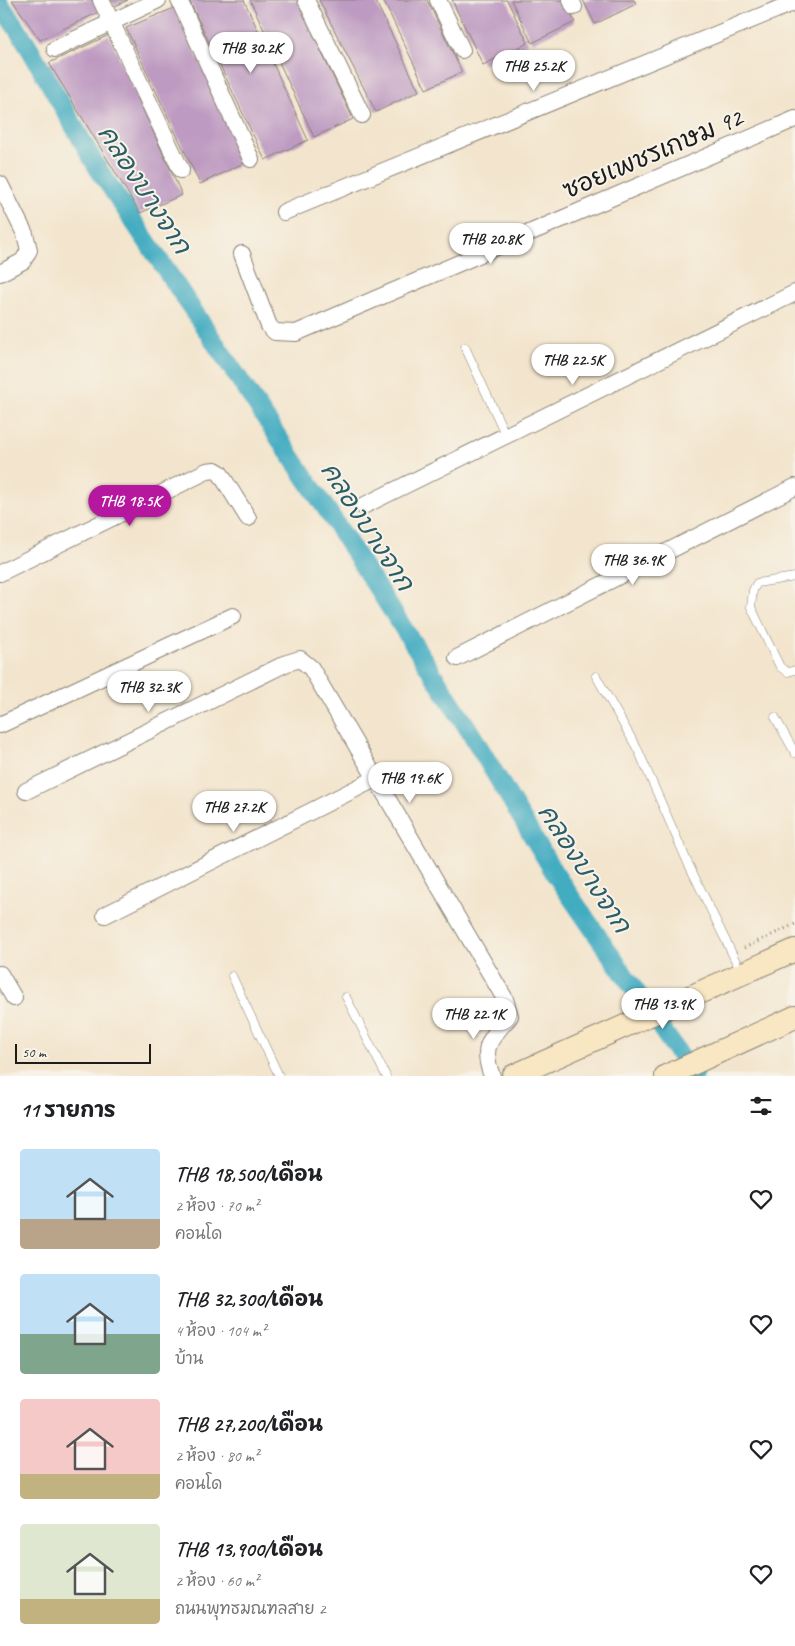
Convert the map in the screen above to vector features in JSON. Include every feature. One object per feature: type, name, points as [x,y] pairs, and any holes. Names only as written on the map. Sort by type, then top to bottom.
[{"type":"main road","points":[[512,1076],[580,1047],[735,968],[795,950]]},
{"type":"main road","points":[[666,1076],[795,1017]]},
{"type":"street","points":[[101,0],[182,170]]},
{"type":"street","points":[[55,49],[158,0]]},
{"type":"street","points":[[178,0],[251,159]]},
{"type":"street","points":[[306,0],[362,114]]},
{"type":"street","points":[[438,0],[462,50]]},
{"type":"street","points":[[284,212],[795,2]]},
{"type":"street","name":"ซอยเพชรเกษม 92","points":[[242,254],[269,326],[275,332],[296,333],[795,119]]},
{"type":"street","points":[[0,184],[25,234],[29,250],[23,261],[0,273]]},
{"type":"street","points":[[363,506],[795,293]]},
{"type":"street","points":[[0,573],[207,471],[215,470],[220,473],[248,518]]},
{"type":"street","points":[[457,658],[795,487]]},
{"type":"street","points":[[0,725],[233,616]]},
{"type":"street","points":[[26,791],[287,663],[300,660],[310,668],[377,778],[505,999],[510,1016],[492,1035],[485,1059],[492,1076]]},
{"type":"street","points":[[106,915],[377,778]]},
{"type":"street","points":[[0,974],[14,998]]},
{"type":"lane","points":[[465,347],[506,437]]},
{"type":"lane","points":[[795,577],[757,584],[753,590],[751,607],[780,667],[788,672],[795,670]]},
{"type":"lane","points":[[596,676],[638,750],[735,968]]},
{"type":"lane","points":[[775,717],[795,753]]},
{"type":"lane","points":[[232,976],[280,1076]]},
{"type":"lane","points":[[346,997],[386,1076]]},
{"type":"path","points":[[735,968],[795,924]]},
{"type":"building","points":[[12,0],[94,0],[99,12],[40,40]]},
{"type":"building","points":[[110,0],[128,0],[113,7]]},
{"type":"building","points":[[189,0],[244,0],[308,140],[265,160]]},
{"type":"building","points":[[250,0],[297,0],[353,119],[314,137]]},
{"type":"building","points":[[319,0],[375,0],[419,91],[376,112]]},
{"type":"building","points":[[383,0],[427,0],[462,72],[426,89]]},
{"type":"building","points":[[452,0],[507,0],[528,43],[483,65]]},
{"type":"building","points":[[511,0],[564,0],[575,22],[532,43]]},
{"type":"building","points":[[583,0],[634,0],[636,4],[595,24]]},
{"type":"building","points":[[174,8],[248,161],[200,184],[126,28]]},
{"type":"building","points":[[109,35],[182,195],[140,213],[49,63]]},
{"type":"waterway","name":"คลองบางจาก","points":[[0,4],[26,42],[97,167],[327,510],[469,730],[555,874],[694,1076]]}]
